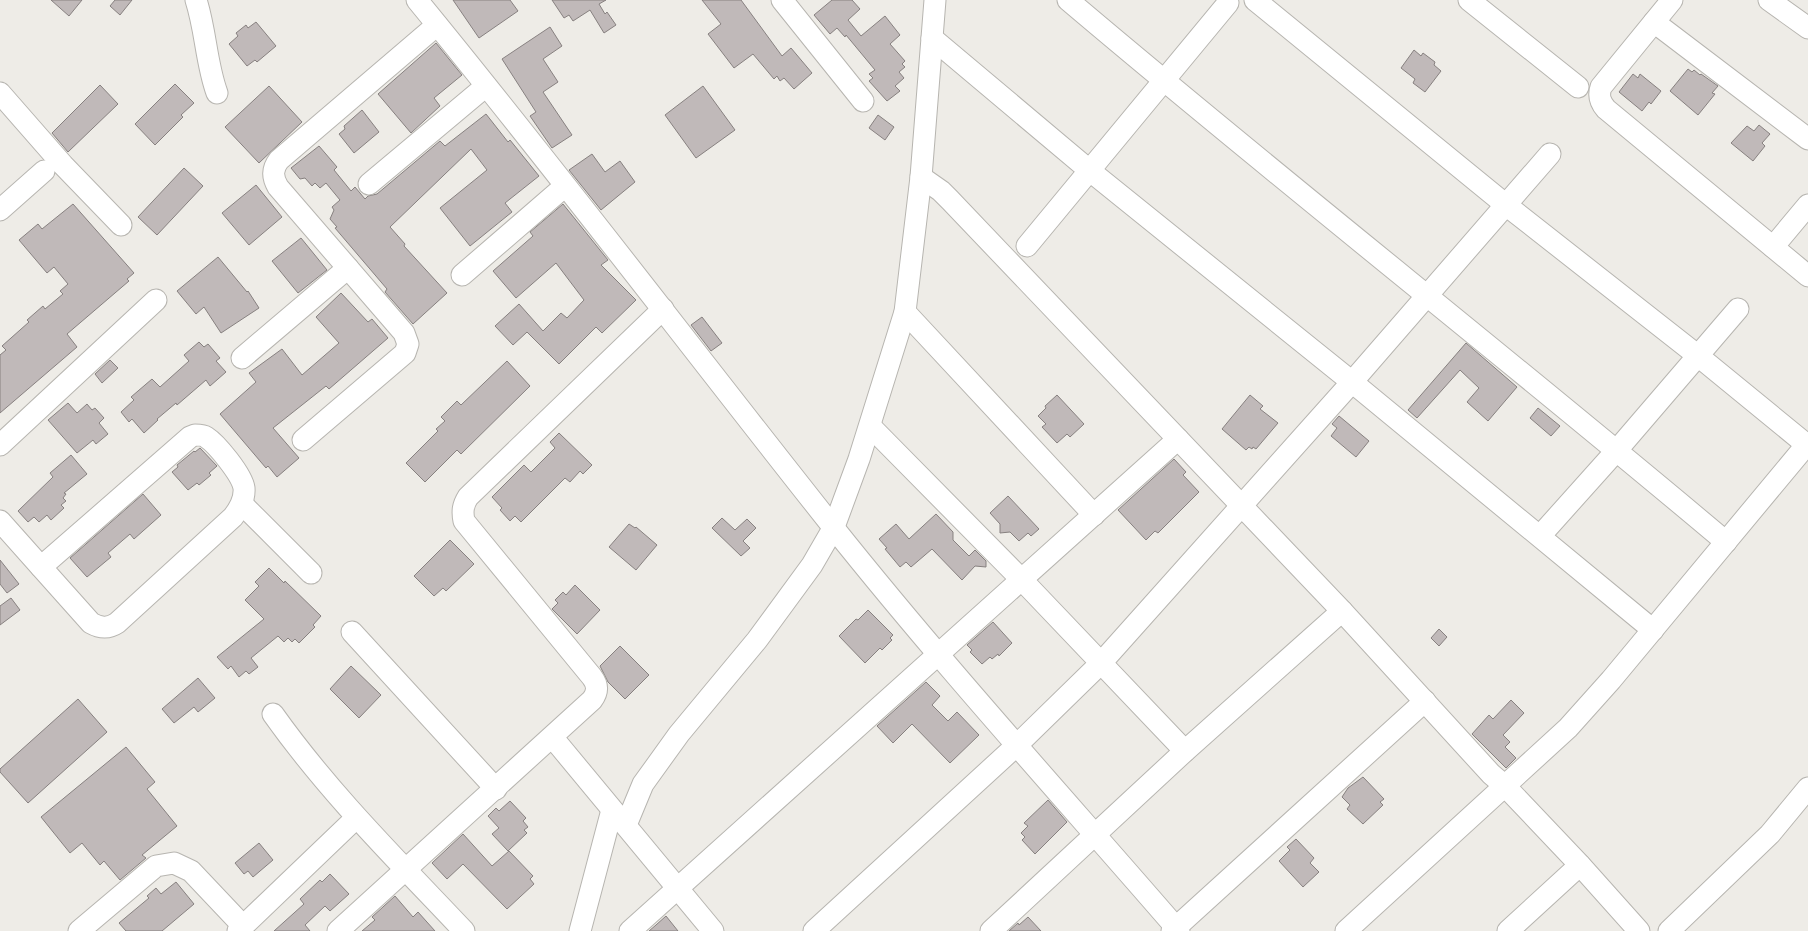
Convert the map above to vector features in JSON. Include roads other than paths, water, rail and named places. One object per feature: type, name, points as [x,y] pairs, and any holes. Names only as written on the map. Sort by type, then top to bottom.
[{"type":"street","points":[[196,0],[204,32],[212,80],[217,93]]},
{"type":"street","points":[[417,0],[663,309],[834,528],[938,655],[1096,835],[1175,930],[1425,701]]},
{"type":"street","points":[[782,0],[863,101]]},
{"type":"street","points":[[626,825],[638,792],[643,784],[679,734],[791,596],[812,565],[834,528],[860,459],[905,312],[921,177],[936,0]]},
{"type":"street","points":[[1068,0],[1164,81],[1617,450],[1726,542]]},
{"type":"street","points":[[1255,0],[1506,205],[1808,444],[1611,680],[1568,728],[1346,931]]},
{"type":"street","points":[[1469,0],[1578,87]]},
{"type":"street","points":[[1672,0],[1601,87],[1599,92],[1600,102],[1606,110],[1808,276]]},
{"type":"street","points":[[1769,0],[1808,28]]},
{"type":"street","points":[[1028,246],[1228,3]]},
{"type":"street","points":[[1654,22],[1808,139]]},
{"type":"street","points":[[304,440],[405,353],[408,344],[404,333],[278,187],[274,181],[273,172],[275,165],[437,25]]},
{"type":"street","points":[[932,38],[1090,170],[1352,382],[1653,630]]},
{"type":"street","points":[[369,184],[486,86]]},
{"type":"street","points":[[0,93],[63,165],[121,225]]},
{"type":"street","points":[[814,931],[1017,745],[1101,663],[1352,382],[1550,154]]},
{"type":"street","points":[[0,210],[44,171]]},
{"type":"street","points":[[921,177],[950,200],[1342,610],[1491,774],[1505,786],[1580,865],[1639,931]]},
{"type":"street","points":[[462,275],[565,186]]},
{"type":"street","points":[[1773,247],[1808,205]]},
{"type":"street","points":[[242,358],[348,268]]},
{"type":"street","points":[[0,445],[156,300]]},
{"type":"street","points":[[338,931],[592,700],[597,689],[596,682],[464,521],[462,512],[464,504],[475,490],[663,309]]},
{"type":"street","points":[[1540,536],[1738,309]]},
{"type":"street","points":[[905,312],[1094,515]]},
{"type":"street","points":[[870,426],[1022,580],[1185,751]]},
{"type":"street","points":[[0,521],[41,567],[91,623],[96,626],[107,627],[117,623],[233,517],[242,504],[244,490],[240,476],[208,438],[195,435],[190,437],[41,567]]},
{"type":"street","points":[[630,931],[1178,439]]},
{"type":"street","points":[[242,504],[311,573]]},
{"type":"street","points":[[991,931],[1185,751],[1342,610]]},
{"type":"street","points":[[352,632],[496,789]]},
{"type":"street","points":[[273,714],[312,767],[356,818],[464,931]]},
{"type":"street","points":[[552,738],[713,931]]},
{"type":"street","points":[[1669,931],[1770,834],[1808,788]]},
{"type":"street","points":[[580,931],[612,810]]},
{"type":"street","points":[[79,931],[151,869],[168,863],[180,865],[191,871],[241,929],[356,818]]},
{"type":"street","points":[[1508,931],[1580,865]]}]
